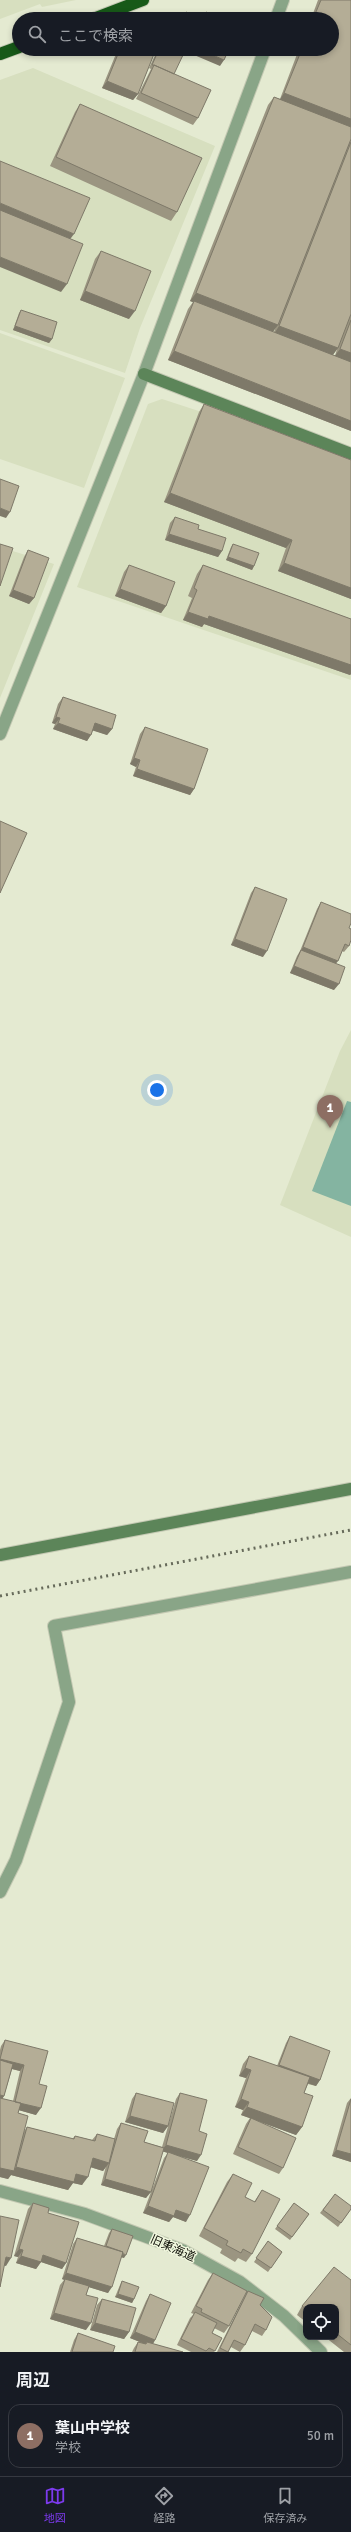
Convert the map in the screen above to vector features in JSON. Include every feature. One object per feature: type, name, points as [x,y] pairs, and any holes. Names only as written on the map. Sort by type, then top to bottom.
[{"type":"highway","points":[[111,12],[143,0]]},
{"type":"highway","points":[[0,54],[12,50]]},
{"type":"street","points":[[279,12],[284,0]]},
{"type":"street","points":[[0,734],[144,374],[262,56]]},
{"type":"street","points":[[144,374],[351,454]]},
{"type":"street","points":[[0,1555],[351,1489]]},
{"type":"street","points":[[0,1892],[16,1860],[70,1702],[54,1626],[351,1572]]},
{"type":"street","name":"旧東海道","points":[[0,2191],[85,2214],[182,2250],[240,2282],[284,2316],[321,2352]]},
{"type":"shaded area","points":[[0,0],[76,0],[42,7],[40,4],[19,12],[12,12],[12,14],[0,19]]},
{"type":"shaded area","points":[[33,68],[215,146],[140,328],[125,373],[0,330],[0,80]]},
{"type":"shaded area","points":[[0,333],[125,378],[84,488],[0,459]]},
{"type":"shaded area","points":[[162,399],[351,461],[351,680],[77,587],[148,404]]},
{"type":"shaded area","points":[[0,547],[54,564],[0,698]]},
{"type":"shaded area","points":[[351,1030],[351,1237],[280,1205],[340,1051]]},
{"type":"shaded area","points":[[347,1101],[351,1102],[351,1206],[312,1191]]},
{"type":"building","points":[[321,0],[351,0],[351,119],[284,93],[299,56],[339,56],[339,12],[316,12]]},
{"type":"building","points":[[117,56],[153,56],[138,94],[107,81]]},
{"type":"building","points":[[156,56],[183,56],[174,74],[152,65]]},
{"type":"building","points":[[215,56],[226,56],[224,60]]},
{"type":"building","points":[[154,65],[211,90],[198,118],[141,93]]},
{"type":"building","points":[[274,97],[351,127],[351,139],[278,325],[196,293]]},
{"type":"building","points":[[80,104],[202,158],[177,212],[56,157]]},
{"type":"building","points":[[351,142],[351,314],[338,348],[279,326]]},
{"type":"building","points":[[0,161],[90,198],[74,234],[0,203]]},
{"type":"building","points":[[0,210],[83,244],[67,284],[0,257]]},
{"type":"building","points":[[101,251],[151,271],[135,311],[85,291]]},
{"type":"building","points":[[194,301],[351,362],[351,421],[174,351]]},
{"type":"building","points":[[21,310],[57,322],[52,339],[15,326]]},
{"type":"building","points":[[351,320],[351,353],[340,349]]},
{"type":"building","points":[[204,404],[351,460],[351,588],[284,563],[292,540],[170,493]]},
{"type":"building","points":[[0,479],[19,486],[10,512],[0,508]]},
{"type":"building","points":[[175,517],[199,525],[198,529],[226,538],[222,551],[169,534]]},
{"type":"building","points":[[0,544],[13,548],[0,586]]},
{"type":"building","points":[[233,544],[259,553],[254,566],[228,557]]},
{"type":"building","points":[[28,550],[49,558],[34,598],[13,590]]},
{"type":"building","points":[[129,565],[175,582],[166,606],[120,589]]},
{"type":"building","points":[[203,565],[351,619],[351,665],[209,616],[208,619],[188,612],[197,590],[194,588]]},
{"type":"building","points":[[63,697],[116,715],[112,729],[95,723],[91,735],[58,723],[60,718],[56,717]]},
{"type":"building","points":[[145,727],[208,749],[194,789],[137,769],[140,760],[134,758]]},
{"type":"building","points":[[0,821],[27,833],[0,893]]},
{"type":"building","points":[[255,887],[287,899],[267,951],[235,939]]},
{"type":"building","points":[[321,902],[351,914],[351,923],[349,928],[351,929],[351,940],[349,946],[345,944],[338,961],[303,947]]},
{"type":"building","points":[[301,950],[345,967],[339,984],[294,966]]},
{"type":"building","points":[[290,2036],[330,2051],[320,2080],[279,2065]]},
{"type":"building","points":[[5,2040],[48,2051],[39,2084],[47,2086],[41,2108],[15,2102],[24,2065],[0,2059]]},
{"type":"building","points":[[249,2056],[310,2077],[304,2093],[313,2096],[302,2127],[247,2107],[249,2102],[241,2099],[251,2070],[245,2068]]},
{"type":"building","points":[[0,2060],[13,2064],[4,2096],[0,2095]]},
{"type":"building","points":[[136,2093],[174,2103],[168,2126],[130,2116]]},
{"type":"building","points":[[180,2093],[207,2100],[199,2131],[207,2134],[201,2155],[166,2145]]},
{"type":"building","points":[[0,2098],[21,2103],[18,2113],[28,2116],[14,2171],[0,2168]]},
{"type":"building","points":[[351,2099],[351,2154],[336,2150]]},
{"type":"building","points":[[251,2118],[296,2138],[283,2168],[238,2147]]},
{"type":"building","points":[[121,2123],[148,2131],[144,2142],[164,2148],[151,2192],[105,2179]]},
{"type":"building","points":[[27,2127],[74,2139],[75,2136],[95,2141],[97,2134],[115,2139],[109,2163],[93,2158],[88,2177],[76,2174],[74,2182],[16,2167]]},
{"type":"building","points":[[168,2152],[209,2167],[190,2215],[176,2210],[174,2216],[148,2206]]},
{"type":"building","points":[[233,2174],[252,2183],[245,2197],[255,2202],[262,2190],[280,2199],[252,2254],[243,2249],[241,2253],[226,2245],[228,2241],[204,2228]]},
{"type":"building","points":[[335,2194],[351,2206],[351,2209],[341,2223],[323,2210]]},
{"type":"building","points":[[33,2203],[49,2208],[48,2213],[79,2222],[66,2263],[43,2255],[41,2262],[21,2256],[23,2250],[19,2249]]},
{"type":"building","points":[[294,2203],[309,2214],[292,2237],[277,2226]]},
{"type":"building","points":[[0,2216],[19,2220],[11,2258],[6,2257],[0,2287]]},
{"type":"building","points":[[112,2229],[133,2236],[126,2255],[122,2253],[123,2252],[106,2246]]},
{"type":"building","points":[[77,2238],[123,2252],[112,2287],[66,2273]]},
{"type":"building","points":[[268,2241],[282,2252],[271,2268],[256,2258]]},
{"type":"building","points":[[334,2267],[351,2280],[351,2345],[339,2335],[339,2304],[304,2304]]},
{"type":"building","points":[[213,2273],[247,2291],[229,2326],[201,2312],[202,2309],[196,2306]]},
{"type":"building","points":[[65,2279],[89,2286],[86,2295],[98,2298],[91,2323],[54,2313]]},
{"type":"building","points":[[122,2281],[139,2287],[134,2299],[118,2294]]},
{"type":"building","points":[[248,2291],[264,2298],[260,2305],[272,2317],[266,2330],[255,2324],[245,2345],[234,2340],[228,2352],[220,2348]]},
{"type":"building","points":[[150,2294],[171,2303],[155,2340],[135,2332]]},
{"type":"building","points":[[102,2299],[136,2308],[129,2332],[95,2323]]},
{"type":"building","points":[[195,2312],[217,2323],[212,2333],[222,2338],[215,2351],[209,2348],[206,2351],[181,2339]]},
{"type":"building","points":[[78,2333],[115,2346],[113,2352],[72,2352]]},
{"type":"building","points":[[138,2342],[146,2344],[147,2342],[183,2352],[135,2352]]},
{"type":"railway","points":[[0,1596],[351,1530]]},
{"type":"place","name":"葉山中学校","points":[[330,1128]]}]
